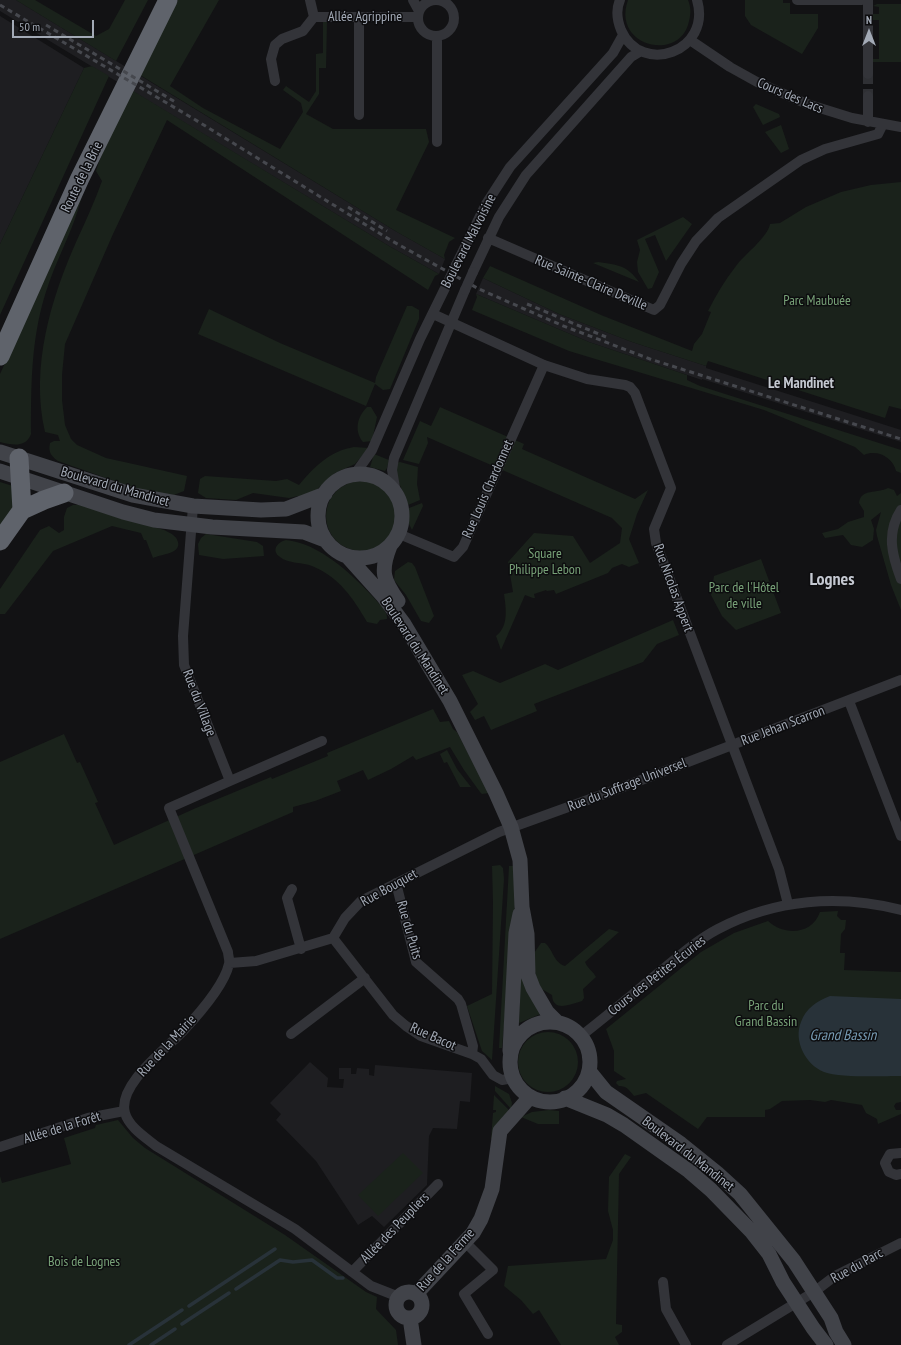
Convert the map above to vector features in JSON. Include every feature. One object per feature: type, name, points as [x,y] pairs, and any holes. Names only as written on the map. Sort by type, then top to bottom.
[{"type":"highway","name":"Route de la Brie","points":[[0,332],[84,148],[156,0]]},
{"type":"highway","name":"Route de la Brie","points":[[0,356],[80,178],[124,86],[168,0]]},
{"type":"highway","points":[[19,458],[22,510]]},
{"type":"highway","points":[[0,541],[22,510],[64,493]]},
{"type":"street","name":"Allée Agrippine","points":[[310,0],[314,17]]},
{"type":"street","points":[[413,0],[418,14],[420,29],[430,36],[437,37],[447,33],[453,23],[451,3],[440,0],[433,0],[422,6],[418,14]]},
{"type":"street","points":[[620,0],[618,14],[619,25],[623,35],[634,47],[641,51],[654,54],[667,54],[676,51],[690,40],[696,30],[699,19],[697,0]]},
{"type":"street","points":[[797,0],[862,0]]},
{"type":"street","points":[[868,0],[868,74]]},
{"type":"street","name":"Allée Agrippine","points":[[275,81],[271,59],[274,45],[282,39],[302,31],[314,17],[359,17],[418,14]]},
{"type":"street","points":[[359,17],[359,115]]},
{"type":"street","name":"Boulevard Malvoisine","points":[[355,474],[372,450],[420,339],[486,204],[510,167],[613,53],[623,35]]},
{"type":"street","points":[[437,37],[437,142]]},
{"type":"street","name":"Cours des Lacs","points":[[690,40],[730,67],[783,94],[831,112],[868,122],[901,127]]},
{"type":"street","name":"Boulevard Malvoisine","points":[[396,493],[392,476],[394,458],[465,290],[488,238],[504,208],[526,175],[631,57],[641,51]]},
{"type":"street","points":[[868,96],[868,122]]},
{"type":"street","name":"Rue Sainte-Claire Deville","points":[[488,238],[654,310],[660,305],[681,264],[696,241],[718,218],[791,166],[825,149],[878,134],[883,124]]},
{"type":"street","points":[[433,314],[544,365]]},
{"type":"street","name":"Rue Nicolas Appert","points":[[544,365],[582,378],[630,387],[635,393],[672,488],[656,522],[654,536],[732,746]]},
{"type":"street","name":"Rue Louis Chardonnet","points":[[399,534],[454,557],[463,547],[544,365]]},
{"type":"street","name":"Boulevard du Mandinet","points":[[0,452],[133,495],[193,506],[261,510],[286,509],[325,494]]},
{"type":"street","name":"Boulevard du Mandinet","points":[[0,471],[123,512],[168,522],[191,525],[304,532],[325,540]]},
{"type":"street","points":[[355,474],[363,474],[378,478],[391,487],[396,493],[402,509],[402,517],[399,534],[390,546],[370,557],[355,558],[335,550],[325,540],[320,529],[318,517],[319,509],[325,494],[341,479],[355,474]]},
{"type":"street","name":"Rue du Village","points":[[193,506],[183,636],[184,665],[230,781]]},
{"type":"street","points":[[901,510],[896,517],[891,544],[901,579]]},
{"type":"street","name":"Boulevard du Mandinet","points":[[390,546],[384,560],[385,580],[409,616],[446,681],[450,701]]},
{"type":"street","name":"Boulevard du Mandinet","points":[[347,556],[383,596],[404,624],[450,701],[516,825],[520,860],[522,907],[527,934],[528,975],[533,988],[547,1012],[557,1022]]},
{"type":"street","name":"Rue Jehan Scarron","points":[[788,904],[779,869],[732,746],[901,680]]},
{"type":"street","points":[[848,701],[901,836]]},
{"type":"street","points":[[322,741],[169,808],[228,952],[230,963],[256,961],[301,949],[334,938]]},
{"type":"street","name":"Rue du Suffrage Universel","points":[[516,825],[594,798],[732,746]]},
{"type":"street","name":"Rue Bouquet","points":[[334,938],[345,918],[361,901],[397,882],[516,825]]},
{"type":"street","name":"Rue du Puits","points":[[397,882],[416,962],[458,999],[461,1004],[473,1046],[472,1054]]},
{"type":"street","points":[[292,889],[287,898],[301,949]]},
{"type":"street","name":"Cours des Petites Écuries","points":[[581,1036],[690,948],[717,930],[747,917],[788,904],[822,901],[855,901],[901,910]]},
{"type":"street","name":"Boulevard du Mandinet","points":[[509,1059],[516,933],[522,907]]},
{"type":"street","name":"Rue Bacot","points":[[334,938],[393,1015],[406,1026],[421,1036],[472,1054],[481,1059],[493,1075],[502,1080],[513,1078]]},
{"type":"street","name":"Rue de la Mairie","points":[[124,1111],[125,1103],[134,1081],[183,1031],[205,1005],[217,988],[230,963]]},
{"type":"street","points":[[290,1034],[365,978]]},
{"type":"street","points":[[557,1022],[570,1027],[581,1036],[590,1056],[588,1071],[578,1090],[565,1098],[551,1102],[530,1097],[518,1087],[513,1078],[509,1059],[513,1044],[522,1032],[535,1024],[557,1022]]},
{"type":"street","name":"Boulevard du Mandinet","points":[[588,1071],[606,1092],[681,1144],[740,1194],[787,1251],[831,1318],[836,1332],[844,1345]]},
{"type":"street","name":"Rue de la Ferme","points":[[416,1294],[465,1242],[481,1219],[490,1197],[500,1131],[530,1097]]},
{"type":"street","name":"Boulevard du Mandinet","points":[[565,1098],[607,1115],[624,1125],[690,1171],[711,1190],[751,1231],[769,1254],[777,1272],[826,1345]]},
{"type":"street","points":[[124,1111],[127,1118],[139,1133],[156,1146],[295,1229],[371,1286],[385,1293],[398,1297],[406,1292],[416,1294],[421,1300],[422,1308],[418,1315],[410,1318],[402,1316],[396,1310],[398,1297]]},
{"type":"street","name":"Allée de la Forêt","points":[[0,1147],[88,1118],[124,1111]]},
{"type":"street","points":[[901,1153],[890,1154],[886,1163],[889,1172],[896,1175],[901,1174]]},
{"type":"street","name":"Allée des Peupliers","points":[[352,1272],[438,1184]]},
{"type":"street","points":[[465,1242],[493,1270],[464,1294],[488,1334]]},
{"type":"street","name":"Rue du Parc","points":[[727,1345],[814,1292],[835,1276],[901,1243]]},
{"type":"street","points":[[663,1282],[666,1309],[686,1345]]},
{"type":"street","points":[[410,1318],[414,1345]]},
{"type":"shaded area","points":[[0,0],[16,0],[397,232],[445,259],[439,274],[389,246],[0,11]]},
{"type":"shaded area","points":[[0,16],[84,68],[0,244]]},
{"type":"shaded area","points":[[483,278],[559,314],[632,342],[706,366],[706,368],[901,430],[901,442],[702,380],[589,342],[476,294]]},
{"type":"shaded area","points":[[310,1062],[328,1078],[327,1087],[343,1088],[344,1079],[339,1079],[339,1068],[351,1068],[351,1074],[356,1074],[357,1068],[369,1069],[369,1075],[374,1076],[375,1065],[472,1073],[470,1102],[460,1101],[457,1129],[433,1128],[429,1136],[427,1185],[384,1227],[372,1216],[358,1225],[316,1161],[276,1120],[281,1114],[270,1103]]},
{"type":"green space","points":[[16,0],[35,0],[96,36],[109,29],[125,0],[148,0],[116,61]]},
{"type":"green space","points":[[178,0],[219,0],[170,86],[203,108],[280,149],[303,112],[301,103],[283,90],[286,86],[309,102],[316,91],[316,54],[323,53],[323,22],[327,22],[326,68],[319,68],[319,94],[306,114],[333,129],[426,129],[429,142],[396,210],[455,238],[449,242],[444,255],[445,259],[397,232],[140,75]]},
{"type":"green space","points":[[628,0],[688,0],[690,16],[683,34],[674,42],[662,45],[649,44],[638,38],[629,29],[625,16]]},
{"type":"green space","points":[[745,0],[783,0],[783,3],[790,3],[790,14],[818,14],[818,28],[802,54],[751,25],[745,16]]},
{"type":"green space","points":[[877,4],[901,4],[901,62],[873,62],[873,59],[879,59],[879,20],[873,20],[873,14],[879,14],[879,7],[873,6]]},
{"type":"green space","points":[[92,66],[109,76],[0,315],[0,244],[84,68]]},
{"type":"green space","points":[[130,89],[389,246],[439,274],[435,276],[428,290],[167,120],[113,234],[65,344],[62,375],[62,400],[65,425],[71,439],[77,445],[106,458],[187,476],[184,491],[174,495],[140,490],[58,461],[51,454],[49,446],[50,443],[54,441],[60,441],[58,435],[45,432],[41,407],[40,383],[42,358],[51,309],[68,262],[102,181],[96,171]]},
{"type":"green space","points":[[756,104],[779,114],[780,117],[763,125],[753,107]]},
{"type":"green space","points":[[781,125],[789,149],[781,153],[765,132]]},
{"type":"green space","name":"Parc Maubuée","points":[[901,182],[901,409],[889,406],[885,418],[708,361],[706,366],[632,342],[559,314],[483,278],[490,266],[601,315],[692,351],[694,344],[702,334],[711,312],[708,311],[721,288],[740,261],[761,240],[770,224],[780,223],[806,207],[841,192],[871,185]]},
{"type":"green space","points":[[82,196],[79,209],[49,282],[40,312],[34,347],[31,398],[31,434],[26,442],[9,444],[0,442],[0,374]]},
{"type":"green space","points":[[683,217],[692,224],[666,261],[655,235],[645,239],[659,272],[652,288],[648,289],[638,272],[637,262],[640,250],[637,240]]},
{"type":"green space","points":[[598,262],[622,267],[635,276],[639,282],[593,263]]},
{"type":"green space","points":[[476,294],[589,342],[687,375],[687,380],[700,386],[901,450],[901,473],[896,471],[892,462],[884,456],[874,453],[864,455],[855,447],[764,410],[569,351],[472,310],[477,297]]},
{"type":"green space","points":[[407,306],[412,306],[419,310],[419,319],[390,389],[383,390],[375,384],[366,406],[198,334],[209,309],[280,343],[375,383],[376,377]]},
{"type":"green space","points":[[367,407],[371,407],[377,417],[372,441],[363,442],[358,433],[358,424],[361,415]]},
{"type":"green space","name":"Square Philippe Lebon","points":[[440,407],[524,444],[522,449],[635,499],[648,490],[637,514],[629,539],[639,563],[629,567],[622,564],[612,568],[608,573],[556,594],[554,590],[546,590],[534,594],[535,598],[525,595],[501,650],[496,636],[500,632],[505,622],[506,611],[504,594],[513,592],[508,562],[534,533],[573,536],[590,563],[620,543],[622,528],[612,518],[427,437],[428,443],[419,464],[403,460],[420,421],[431,426]]},
{"type":"green space","points":[[354,447],[369,448],[355,464],[335,473],[314,492],[298,500],[298,496],[289,498],[253,493],[236,500],[206,498],[198,493],[200,479],[205,476],[276,481],[287,479],[299,485],[324,460],[338,452]]},
{"type":"green space","points":[[374,454],[389,460],[385,471],[370,467]]},
{"type":"green space","points":[[400,462],[418,467],[417,484],[420,500],[408,505],[397,478],[397,463]]},
{"type":"green space","points":[[361,481],[374,484],[386,491],[393,503],[396,516],[393,529],[386,541],[374,548],[361,551],[348,548],[336,541],[329,529],[326,516],[329,503],[336,491],[348,484]]},
{"type":"green space","points":[[0,482],[16,487],[18,499],[0,530]]},
{"type":"green space","points":[[888,488],[894,490],[897,496],[901,493],[901,610],[891,585],[877,536],[876,530],[881,512],[871,520],[874,529],[873,540],[862,547],[851,545],[843,535],[825,538],[822,533],[838,529],[848,522],[864,517],[864,511],[859,503],[860,498],[866,493]]},
{"type":"green space","points":[[422,503],[423,506],[412,530],[409,524],[409,508]]},
{"type":"green space","points":[[73,505],[81,505],[164,530],[176,538],[178,546],[170,553],[153,558],[146,540],[144,540],[141,533],[112,526],[53,551],[5,614],[0,614],[0,589],[40,530],[49,526],[59,533],[64,530],[64,517],[67,508]]},
{"type":"green space","points":[[206,534],[257,542],[263,546],[264,556],[223,559],[199,555],[198,544],[201,538]]},
{"type":"green space","points":[[286,540],[298,542],[311,547],[346,570],[381,605],[385,610],[387,619],[380,620],[377,624],[367,622],[351,597],[338,582],[330,576],[312,566],[287,561],[277,555],[276,547]]},
{"type":"green space","name":"Parc de l'Hôtel de ville","points":[[761,559],[781,613],[736,630],[722,616],[711,595],[714,576]]},
{"type":"green space","points":[[408,562],[412,563],[415,567],[434,616],[429,623],[421,621],[406,595],[394,580],[395,571]]},
{"type":"green space","points":[[673,620],[679,635],[657,644],[643,662],[534,704],[537,711],[491,730],[484,716],[475,720],[470,712],[478,704],[462,675],[473,671],[500,683],[545,664],[558,670]]},
{"type":"green space","points":[[433,709],[440,722],[449,721],[453,729],[457,732],[489,793],[482,794],[480,792],[450,747],[416,760],[413,756],[368,780],[363,770],[337,781],[341,791],[315,801],[293,807],[293,812],[0,939],[0,762],[64,734],[77,763],[80,762],[98,802],[95,803],[114,845],[196,808],[271,777],[272,779],[328,756],[327,753]]},
{"type":"green space","points":[[447,750],[457,769],[471,787],[460,787],[447,762],[444,763],[440,754]]},
{"type":"green space","points":[[500,865],[503,868],[504,879],[492,1060],[482,1051],[467,1006],[492,994],[492,866]]},
{"type":"green space","points":[[509,866],[514,866],[516,894],[502,1048],[499,1048]]},
{"type":"green space","name":"Parc du Grand Bassin","points":[[838,911],[837,916],[841,920],[846,920],[845,929],[841,934],[840,953],[845,953],[844,970],[901,972],[901,1102],[896,1103],[894,1106],[896,1110],[901,1110],[901,1114],[878,1124],[877,1119],[866,1113],[862,1105],[831,1100],[825,1102],[810,1100],[782,1101],[770,1109],[765,1110],[765,1117],[707,1117],[698,1129],[646,1093],[634,1096],[628,1089],[619,1086],[616,1083],[617,1081],[626,1079],[614,1071],[614,1051],[606,1029],[701,952],[734,933],[768,921],[774,926],[782,929],[797,931],[811,925],[816,920],[820,912]]},
{"type":"green space","points":[[609,929],[619,932],[585,962],[596,977],[583,989],[584,998],[582,1001],[563,1006],[556,1004],[553,1001],[552,995],[540,988],[537,982],[532,956],[541,943],[545,943],[558,962],[565,966]]},
{"type":"green space","points":[[520,974],[543,1013],[519,1023]]},
{"type":"green space","points":[[548,1032],[565,1037],[573,1045],[578,1062],[573,1079],[565,1087],[548,1092],[531,1087],[523,1079],[518,1062],[523,1045],[531,1037]]},
{"type":"green space","points":[[495,1086],[509,1094],[512,1103],[511,1109],[495,1091]]},
{"type":"green space","points":[[494,1095],[508,1109],[509,1112],[493,1139],[491,1139],[493,1113],[496,1112],[496,1110],[493,1110]]},
{"type":"green space","points":[[549,1110],[559,1111],[559,1124],[538,1124],[521,1117],[532,1112]]},
{"type":"green space","name":"Bois de Lognes","points":[[118,1120],[133,1138],[145,1148],[285,1235],[366,1292],[377,1297],[376,1309],[396,1330],[398,1345],[0,1345],[0,1176],[2,1183],[71,1164],[64,1138],[95,1128],[96,1125]]},
{"type":"green space","points":[[403,1153],[423,1173],[378,1216],[358,1195]]},
{"type":"green space","points":[[625,1154],[631,1157],[619,1174],[616,1324],[622,1325],[622,1332],[615,1337],[619,1345],[561,1345],[539,1310],[533,1314],[521,1300],[504,1286],[508,1266],[606,1259],[613,1240],[613,1230],[608,1211],[609,1177]]},
{"type":"water","name":"Grand Bassin","points":[[830,996],[901,999],[901,1076],[831,1074],[818,1069],[812,1064],[803,1052],[800,1044],[799,1029],[803,1017],[809,1009],[816,1003]]},
{"type":"waterway","points":[[189,1306],[275,1249]]},
{"type":"waterway","points":[[236,1289],[280,1260],[293,1262],[312,1260],[337,1278],[343,1278]]},
{"type":"waterway","points":[[182,1324],[229,1293]]},
{"type":"waterway","points":[[129,1345],[182,1310]]},
{"type":"waterway","points":[[151,1345],[175,1329]]},
{"type":"tunnel","points":[[868,74],[868,96]]},
{"type":"railway","points":[[0,5],[194,119],[392,241],[479,289],[561,325],[650,359],[901,439]]},
{"type":"railway","points":[[46,25],[177,103]]},
{"type":"railway","points":[[348,207],[387,231]]},
{"type":"railway","points":[[527,304],[606,337]]},
{"type":"district","name":"Le Mandinet","points":[[801,384]]},
{"type":"district","name":"Lognes","points":[[832,580]]}]
